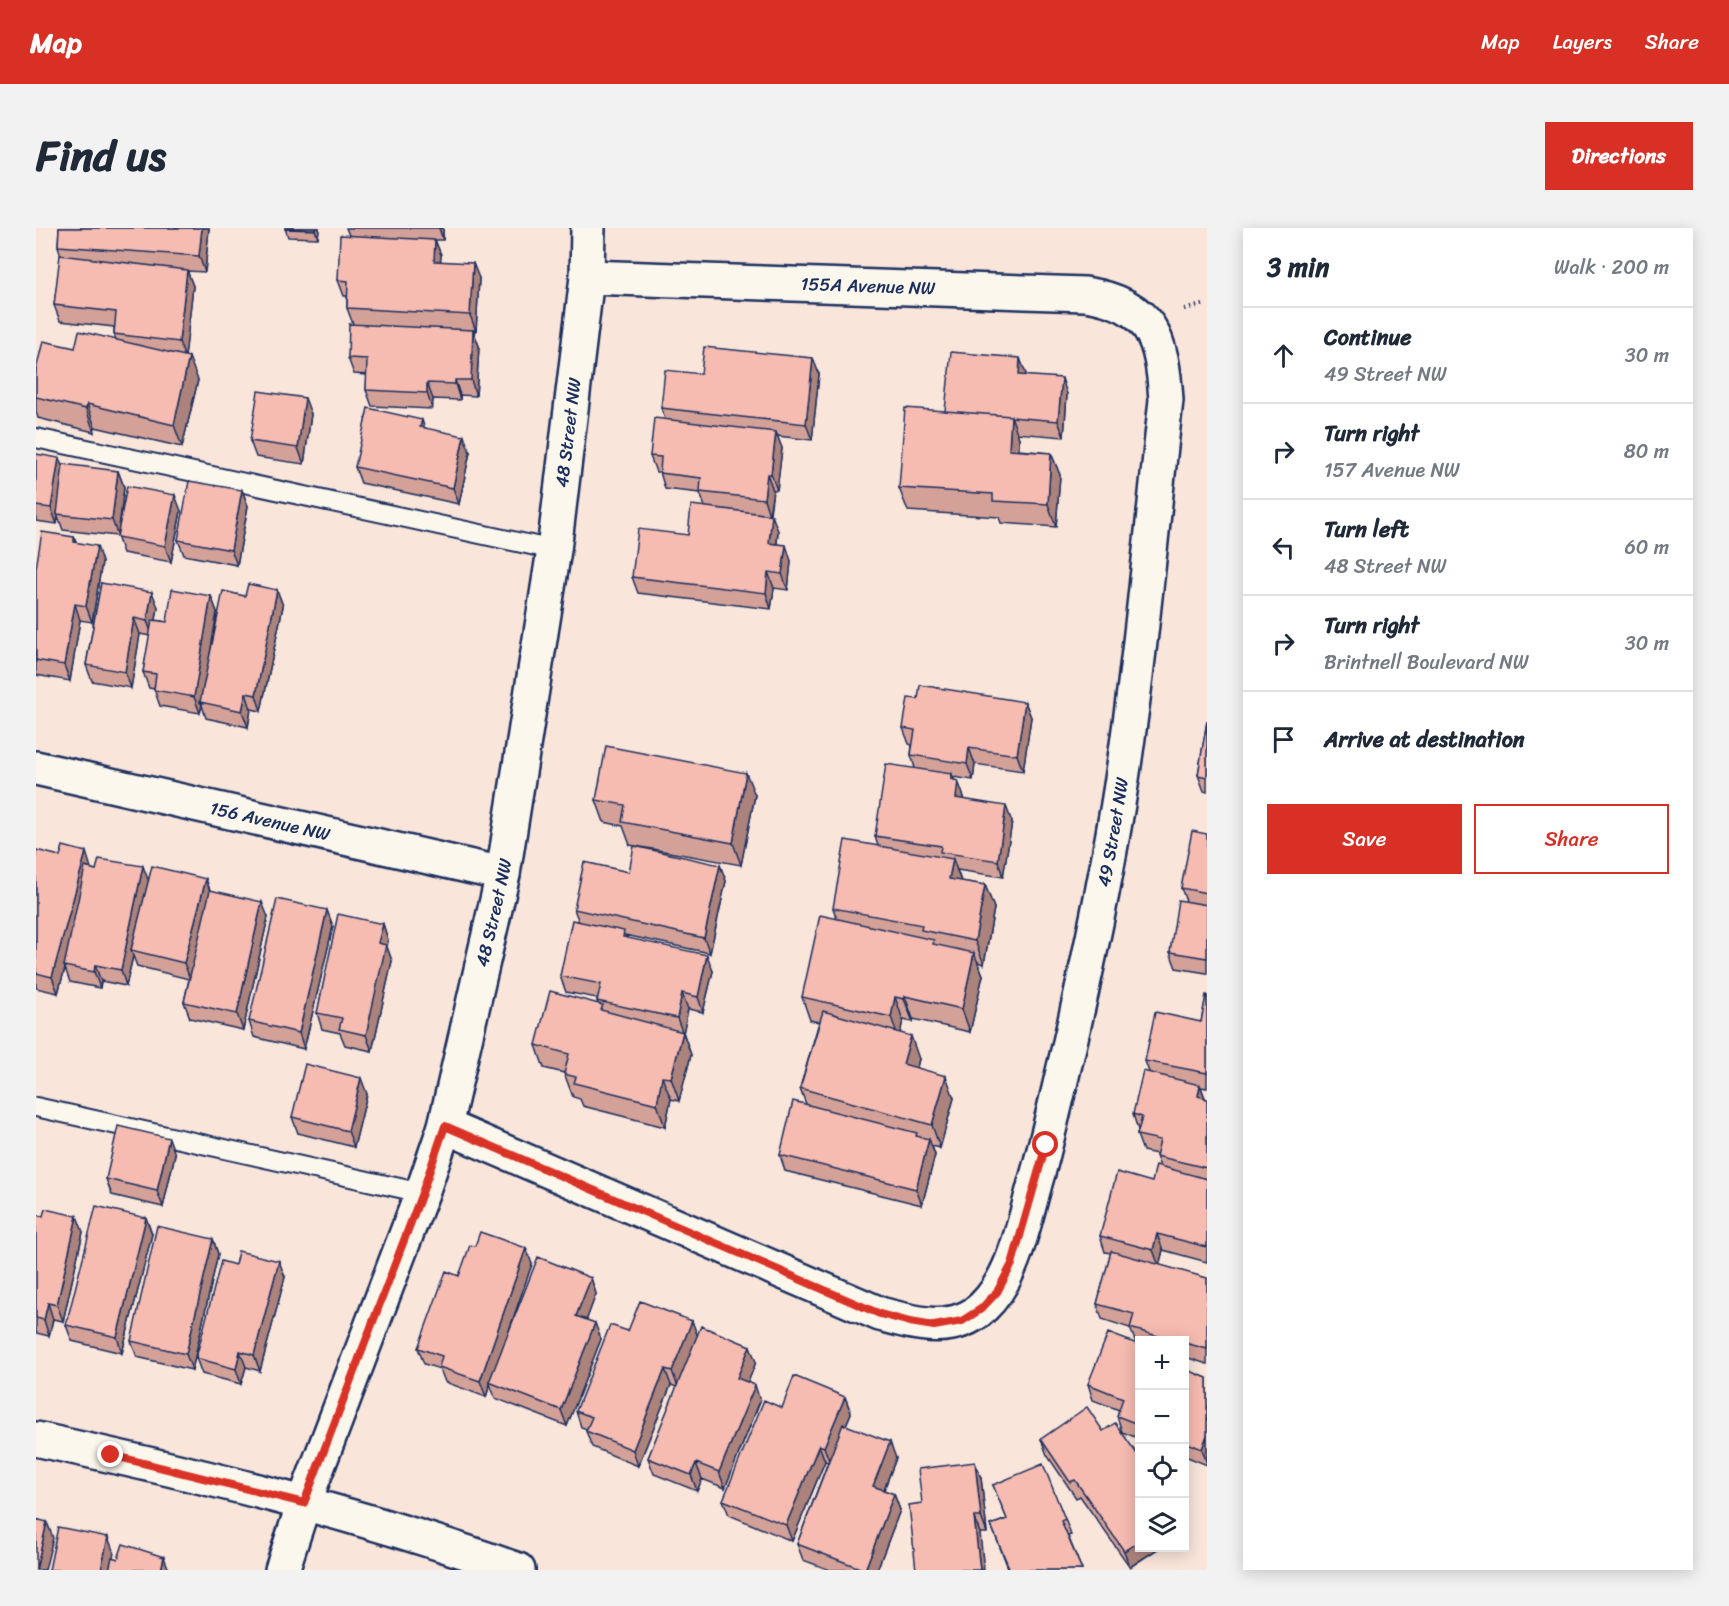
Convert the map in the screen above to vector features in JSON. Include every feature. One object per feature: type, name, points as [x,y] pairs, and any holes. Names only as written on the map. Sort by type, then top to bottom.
[{"type":"street","name":"48 Street NW","points":[[282,1570],[304,1503],[422,1193],[445,1126],[503,874],[554,550],[587,277],[588,228]]},
{"type":"street","name":"155A Avenue NW","points":[[587,277],[1085,294],[1107,297],[1127,306],[1143,318]]},
{"type":"street","name":"49 Street NW","points":[[445,1126],[880,1314],[934,1326],[962,1321],[981,1309],[997,1292],[1012,1264],[1046,1145],[1082,993],[1122,780],[1166,400],[1160,347],[1143,318]]},
{"type":"street","name":"156 Avenue NW","points":[[36,768],[503,874]]},
{"type":"street","points":[[36,1439],[304,1503],[459,1549],[518,1570]]},
{"type":"lane","points":[[36,438],[554,550]]},
{"type":"lane","points":[[36,1107],[422,1193]]},
{"type":"building","points":[[59,228],[202,228],[199,256],[58,246]]},
{"type":"building","points":[[315,228],[315,230],[285,229]]},
{"type":"building","points":[[340,235],[435,240],[434,261],[473,263],[470,315],[347,308],[348,281],[338,280]]},
{"type":"building","points":[[60,255],[187,270],[179,342],[114,334],[116,312],[54,305]]},
{"type":"building","points":[[349,324],[473,330],[471,380],[455,380],[455,384],[427,383],[427,393],[366,390],[367,359],[348,358]]},
{"type":"building","points":[[79,331],[189,357],[174,425],[87,404],[86,409],[36,397],[36,370],[43,341],[75,348]]},
{"type":"building","points":[[704,347],[813,358],[806,424],[661,408],[665,370],[701,374]]},
{"type":"building","points":[[951,352],[1020,358],[1019,375],[1062,378],[1058,421],[945,411]]},
{"type":"building","points":[[258,391],[305,398],[298,448],[250,441]]},
{"type":"building","points":[[368,408],[422,420],[420,427],[464,436],[453,488],[355,467]]},
{"type":"building","points":[[905,408],[1011,416],[1009,450],[1051,453],[1048,504],[993,501],[993,494],[899,488]]},
{"type":"building","points":[[654,418],[776,432],[771,474],[767,474],[764,499],[700,492],[701,478],[660,473],[661,457],[650,456]]},
{"type":"building","points":[[36,454],[59,458],[51,508],[36,506]]},
{"type":"building","points":[[63,464],[118,471],[112,520],[57,514]]},
{"type":"building","points":[[189,481],[242,490],[231,550],[178,540]]},
{"type":"building","points":[[127,486],[175,495],[165,546],[117,537]]},
{"type":"building","points":[[691,505],[772,515],[769,543],[786,545],[782,574],[768,572],[766,593],[632,577],[638,529],[688,535]]},
{"type":"building","points":[[42,532],[74,537],[74,542],[97,546],[86,606],[75,604],[64,665],[36,660],[36,568]]},
{"type":"building","points":[[101,583],[152,592],[147,621],[134,618],[125,672],[86,665]]},
{"type":"building","points":[[248,584],[277,590],[256,695],[246,693],[242,711],[200,702],[223,591],[245,596]]},
{"type":"building","points":[[172,589],[211,596],[194,697],[154,690],[156,674],[143,672],[152,620],[167,622]]},
{"type":"building","points":[[920,685],[1025,702],[1017,755],[969,748],[967,764],[911,755],[915,730],[903,728],[908,698],[918,699]]},
{"type":"building","points":[[1207,721],[1207,777],[1198,775]]},
{"type":"building","points":[[606,746],[746,773],[733,843],[622,822],[625,805],[596,800]]},
{"type":"building","points":[[886,764],[952,774],[951,779],[958,781],[956,798],[1006,806],[998,861],[940,852],[941,846],[875,836]]},
{"type":"building","points":[[1192,831],[1207,834],[1207,893],[1181,888]]},
{"type":"building","points":[[845,840],[953,859],[949,879],[985,885],[975,941],[921,930],[922,925],[833,908]]},
{"type":"building","points":[[63,846],[86,852],[52,977],[36,973],[36,850],[60,856]]},
{"type":"building","points":[[634,846],[720,865],[704,938],[574,909],[584,862],[629,872]]},
{"type":"building","points":[[99,859],[143,866],[121,970],[95,965],[94,972],[64,966],[85,867],[96,870]]},
{"type":"building","points":[[152,866],[206,879],[184,963],[131,950]]},
{"type":"building","points":[[210,890],[262,902],[237,1014],[184,1002]]},
{"type":"building","points":[[277,899],[327,910],[299,1033],[249,1021]]},
{"type":"building","points":[[1178,900],[1207,905],[1207,958],[1170,952]]},
{"type":"building","points":[[338,914],[383,924],[378,943],[386,945],[366,1035],[339,1029],[342,1018],[317,1013]]},
{"type":"building","points":[[820,915],[934,940],[933,944],[974,953],[962,1009],[905,996],[904,999],[895,997],[891,1017],[802,997]]},
{"type":"building","points":[[572,920],[624,931],[623,937],[707,955],[698,997],[682,993],[677,1018],[597,1001],[601,984],[560,976]]},
{"type":"building","points":[[550,991],[603,1005],[601,1010],[683,1032],[671,1078],[662,1077],[657,1104],[574,1083],[576,1077],[564,1074],[569,1054],[536,1045]]},
{"type":"building","points":[[1206,995],[1207,1073],[1145,1061],[1155,1012],[1201,1022]]},
{"type":"building","points":[[823,1011],[911,1036],[903,1064],[946,1076],[932,1125],[800,1088]]},
{"type":"building","points":[[305,1064],[361,1078],[348,1131],[292,1117]]},
{"type":"building","points":[[1143,1071],[1200,1085],[1198,1096],[1207,1099],[1207,1168],[1156,1156],[1160,1140],[1137,1135],[1142,1117],[1133,1114]]},
{"type":"building","points":[[793,1101],[917,1133],[916,1136],[929,1139],[916,1189],[780,1155]]},
{"type":"building","points":[[118,1126],[169,1138],[157,1191],[106,1179]]},
{"type":"building","points":[[1156,1165],[1207,1179],[1207,1247],[1157,1234],[1153,1250],[1100,1236],[1117,1172],[1152,1182]]},
{"type":"building","points":[[96,1206],[146,1218],[117,1337],[66,1325]]},
{"type":"building","points":[[45,1209],[77,1216],[57,1305],[48,1303],[44,1320],[36,1318],[36,1215],[43,1216]]},
{"type":"building","points":[[157,1226],[213,1239],[186,1354],[131,1341]]},
{"type":"building","points":[[480,1232],[526,1248],[480,1381],[439,1367],[442,1356],[418,1348],[446,1271],[459,1276],[470,1245],[475,1246]]},
{"type":"building","points":[[238,1251],[279,1261],[254,1355],[240,1351],[236,1369],[196,1358],[221,1261],[235,1265]]},
{"type":"building","points":[[1111,1251],[1207,1278],[1207,1349],[1189,1344],[1189,1336],[1158,1336],[1130,1328],[1134,1314],[1097,1304]]},
{"type":"building","points":[[538,1257],[591,1278],[576,1316],[595,1323],[561,1410],[489,1382]]},
{"type":"building","points":[[640,1301],[692,1321],[672,1371],[665,1369],[633,1450],[586,1431],[592,1417],[576,1411],[610,1325],[628,1331]]},
{"type":"building","points":[[701,1326],[750,1346],[737,1378],[755,1385],[719,1472],[696,1463],[691,1475],[648,1458]]},
{"type":"building","points":[[1108,1333],[1135,1343],[1135,1423],[1117,1416],[1123,1398],[1088,1384]]},
{"type":"building","points":[[1189,1371],[1207,1378],[1207,1435],[1202,1449],[1189,1444]]},
{"type":"building","points":[[794,1376],[845,1397],[824,1447],[819,1445],[786,1525],[723,1500],[764,1400],[782,1408]]},
{"type":"building","points":[[1087,1407],[1103,1431],[1115,1423],[1135,1451],[1135,1544],[1124,1551],[1075,1480],[1070,1482],[1041,1439]]},
{"type":"building","points":[[843,1424],[890,1442],[873,1486],[894,1494],[865,1570],[797,1544]]},
{"type":"building","points":[[975,1462],[981,1517],[974,1517],[980,1570],[916,1570],[909,1505],[922,1503],[918,1469]]},
{"type":"building","points":[[1043,1464],[1065,1519],[1061,1521],[1082,1570],[1010,1570],[991,1525],[1007,1519],[993,1485]]},
{"type":"building","points":[[36,1519],[47,1522],[36,1570]]},
{"type":"building","points":[[58,1527],[108,1537],[101,1570],[49,1570]]},
{"type":"building","points":[[123,1544],[164,1557],[161,1570],[109,1570],[112,1557],[118,1559]]},
{"type":"route","points":[[111,1455],[304,1503],[422,1193],[445,1126],[880,1314],[934,1326],[962,1321],[981,1309],[997,1292],[1012,1264],[1046,1145]]}]
